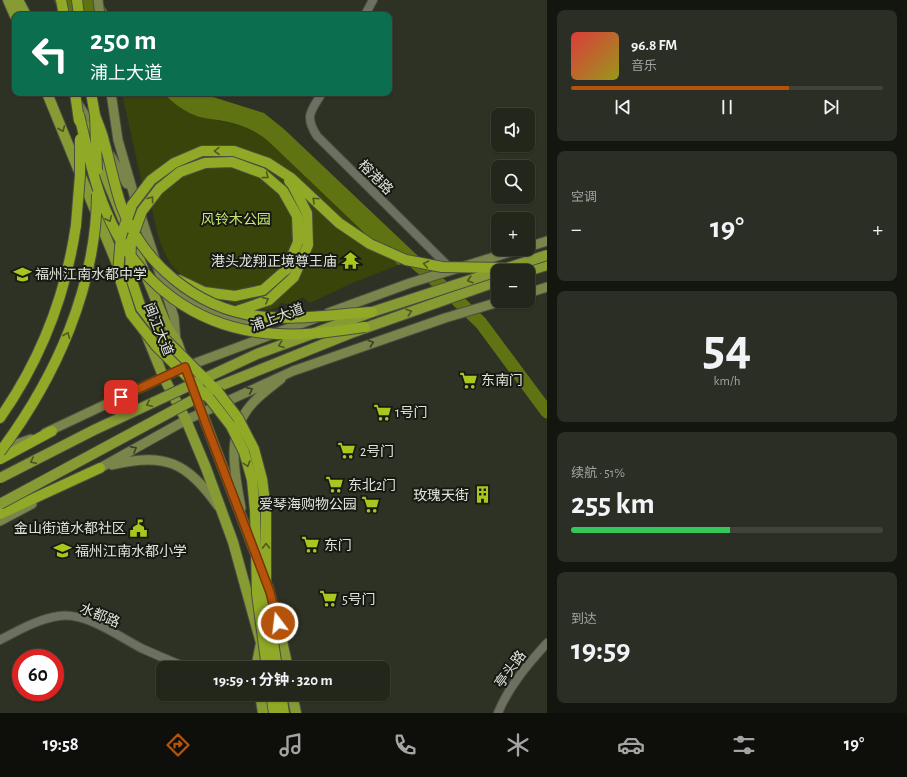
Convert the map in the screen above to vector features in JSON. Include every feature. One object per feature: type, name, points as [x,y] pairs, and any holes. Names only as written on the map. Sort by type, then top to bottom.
[{"type":"highway","points":[[61,0],[63,12]]},
{"type":"highway","points":[[77,0],[79,12]]},
{"type":"highway","points":[[0,418],[22,383],[43,340],[60,298],[71,255],[79,201],[81,146],[76,96]]},
{"type":"highway","points":[[0,451],[28,412],[52,371],[79,303],[91,254],[95,230],[97,178],[95,116],[92,96]]},
{"type":"highway","points":[[79,115],[96,185],[105,210],[117,235],[142,272],[174,300],[210,319],[230,327],[255,332],[306,334],[365,327]]},
{"type":"highway","points":[[95,116],[104,139],[122,206],[130,225],[141,244],[167,274],[184,287],[217,305],[236,312],[258,316],[283,318],[372,312]]},
{"type":"highway","points":[[266,661],[257,594],[255,510],[252,480],[244,452],[231,426],[210,399],[157,347],[131,314],[118,273],[120,236],[132,205],[151,180],[174,163],[202,151],[234,151],[268,163],[291,178],[339,223],[370,244],[406,260],[442,267],[491,268]]},
{"type":"highway","points":[[167,274],[204,292],[235,296],[263,290],[286,270],[298,242],[297,216],[283,191],[262,173],[232,162],[205,163],[180,172],[158,189],[142,211],[131,241],[130,275],[141,308],[165,339],[218,392],[238,418],[254,449],[262,479],[266,510],[266,595],[275,661]]},
{"type":"highway","points":[[174,300],[202,308],[236,311],[269,300],[294,277],[308,245],[307,213],[292,184],[268,163]]},
{"type":"highway","points":[[0,459],[52,431]]},
{"type":"highway","points":[[0,514],[100,468]]},
{"type":"highway","points":[[272,701],[274,713]]},
{"type":"highway","points":[[282,701],[284,713]]},
{"type":"main road","points":[[8,0],[13,12]]},
{"type":"main road","points":[[18,0],[24,12]]},
{"type":"main road","name":"闽江大道","points":[[48,96],[163,376],[186,420],[223,513],[245,579],[261,643],[257,661]]},
{"type":"main road","name":"闽江大道","points":[[72,96],[167,327],[177,342],[202,413],[270,592],[287,661]]},
{"type":"main road","points":[[73,96],[134,195]]},
{"type":"main road","points":[[111,96],[118,140],[157,268],[174,317],[177,342]]},
{"type":"main road","points":[[535,245],[547,241]]},
{"type":"main road","points":[[519,264],[547,255]]},
{"type":"main road","name":"浦上大道","points":[[0,451],[52,431],[163,376],[185,367],[410,283],[497,256]]},
{"type":"main road","points":[[535,269],[546,266]]},
{"type":"main road","points":[[157,268],[178,291],[205,308],[242,324],[278,332]]},
{"type":"main road","points":[[0,478],[94,430],[257,354],[372,312],[491,273]]},
{"type":"main road","points":[[0,504],[217,387],[365,327],[491,283]]},
{"type":"main road","points":[[535,291],[547,287]]},
{"type":"main road","points":[[0,521],[186,420],[293,371],[445,318],[491,304]]},
{"type":"main road","points":[[244,525],[234,461],[234,447],[237,430],[250,405],[293,371]]},
{"type":"main road","points":[[100,468],[132,460],[147,459],[164,461],[190,474],[202,485],[223,513]]},
{"type":"main road","points":[[261,701],[263,713]]},
{"type":"main road","points":[[293,701],[296,713]]},
{"type":"street","points":[[367,12],[373,0]]},
{"type":"street","name":"榕港路","points":[[320,96],[310,116],[310,122],[317,136],[452,270]]},
{"type":"street","name":"水都路","points":[[0,640],[37,621],[61,616],[79,618],[105,628],[169,661]]},
{"type":"street","name":"亭头路","points":[[498,713],[504,699],[524,670],[547,643]]},
{"type":"green space","name":"风铃木公园","points":[[123,96],[167,96],[194,115],[245,126],[256,131],[398,265],[350,284],[310,303],[303,297],[290,304],[281,303],[276,308],[263,310],[232,303],[196,286],[174,268],[166,256],[159,239],[149,194],[144,193]]},
{"type":"shaded area","points":[[54,0],[100,0],[108,12],[64,12],[58,8]]},
{"type":"shaded area","points":[[166,96],[210,96],[264,113],[285,130],[420,258],[398,265],[267,140],[250,129],[238,124],[194,115],[185,111]]},
{"type":"waterway","points":[[409,257],[481,323],[547,412]]},
{"type":"place","name":"港头龙翔正境尊王庙","points":[[350,261]]},
{"type":"place","name":"福州江南水都中学","points":[[22,274]]},
{"type":"place","name":"东南门","points":[[468,380]]},
{"type":"place","name":"1号门","points":[[382,412]]},
{"type":"place","name":"2号门","points":[[347,451]]},
{"type":"place","name":"东北2门","points":[[335,485]]},
{"type":"place","name":"玫瑰天街","points":[[482,495]]},
{"type":"place","name":"爱琴海购物公园","points":[[370,504]]},
{"type":"place","name":"金山街道水都社区","points":[[139,528]]},
{"type":"place","name":"东门","points":[[311,545]]},
{"type":"place","name":"福州江南水都小学","points":[[62,551]]},
{"type":"place","name":"5号门","points":[[329,599]]},
{"type":"route","points":[[121,397],[185,367],[270,592],[278,623]]}]
